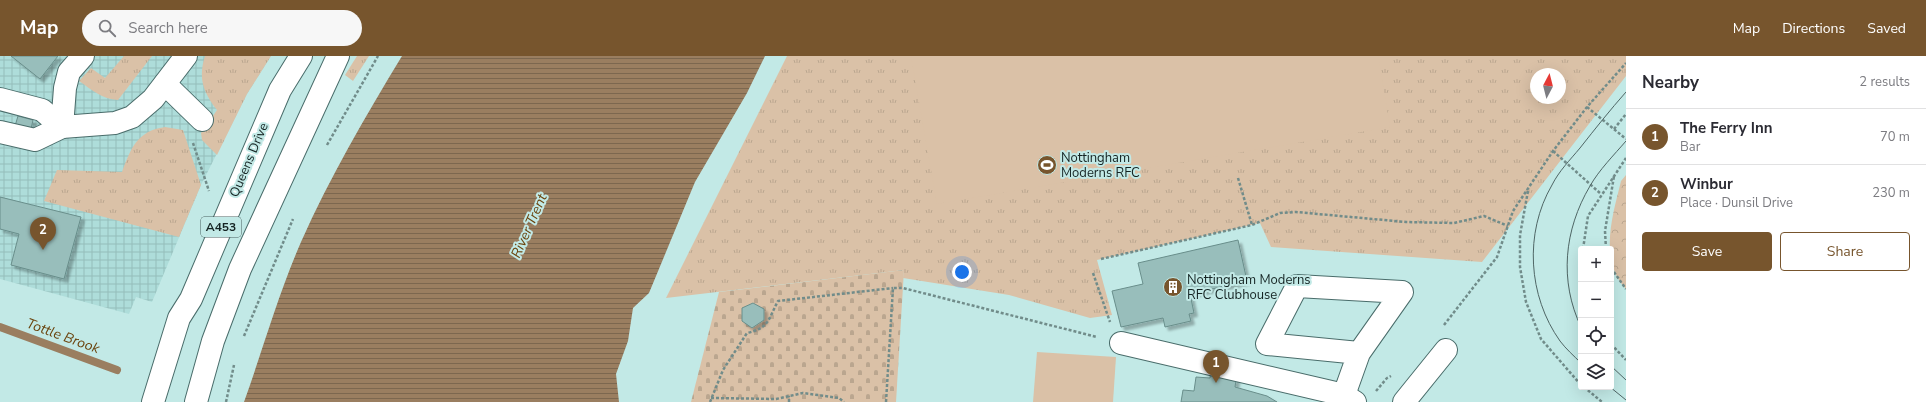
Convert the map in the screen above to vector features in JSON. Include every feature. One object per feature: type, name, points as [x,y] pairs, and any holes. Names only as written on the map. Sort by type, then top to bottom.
[{"type":"main road","points":[[62,127],[65,88],[70,72],[83,56]]},
{"type":"main road","points":[[0,132],[35,140],[62,127],[115,123],[132,117],[153,99],[186,56]]},
{"type":"main road","name":"Queens Drive","points":[[153,402],[180,318],[191,299],[280,90],[301,56]]},
{"type":"main road","name":"A453","points":[[196,402],[213,341],[240,269],[338,56]]},
{"type":"main road","points":[[165,84],[202,120]]},
{"type":"main road","points":[[0,100],[42,110],[62,127]]},
{"type":"main road","points":[[1121,343],[1357,398],[1359,353],[1402,292],[1297,286],[1267,344],[1359,353]]},
{"type":"main road","points":[[1404,402],[1446,350]]},
{"type":"path","points":[[324,149],[378,56]]},
{"type":"path","points":[[1442,329],[1497,257],[1513,211],[1553,151],[1587,107],[1626,63]]},
{"type":"path","points":[[1587,107],[1626,139]]},
{"type":"path","points":[[1614,129],[1626,114]]},
{"type":"path","points":[[202,120],[191,136],[221,227]]},
{"type":"path","points":[[1553,151],[1601,194]]},
{"type":"path","points":[[1583,246],[1588,216],[1626,158]]},
{"type":"path","points":[[1606,246],[1605,231],[1615,174]]},
{"type":"path","points":[[1238,178],[1252,225]]},
{"type":"path","points":[[1529,189],[1520,235],[1520,267],[1526,302],[1541,339],[1578,382]]},
{"type":"path","points":[[1101,259],[1252,225],[1280,213],[1296,212],[1406,222],[1454,223],[1484,216],[1508,226]]},
{"type":"path","points":[[241,343],[295,213]]},
{"type":"path","points":[[1614,272],[1626,289]]},
{"type":"path","points":[[1092,274],[1108,317],[1121,343]]},
{"type":"path","points":[[886,402],[893,288]]},
{"type":"path","points":[[710,402],[723,370],[747,333],[758,331],[764,327],[778,301],[903,288],[1121,343]]},
{"type":"path","points":[[1614,347],[1626,360]]},
{"type":"path","points":[[226,402],[236,358]]},
{"type":"path","points":[[1357,398],[1392,375]]},
{"type":"path","points":[[1588,390],[1602,402]]},
{"type":"path","points":[[711,398],[776,399],[803,393],[839,398],[844,402]]},
{"type":"path","points":[[789,396],[789,402]]},
{"type":"shaded area","points":[[0,56],[271,56],[247,94],[201,185],[152,302],[136,297],[129,314],[0,279]]},
{"type":"green space","points":[[124,56],[152,56],[118,100],[102,96],[79,81],[91,68],[105,78]]},
{"type":"green space","points":[[205,56],[271,56],[247,94],[217,155],[202,140],[201,133],[217,110],[208,97],[203,84],[202,71]]},
{"type":"green space","points":[[357,56],[369,56],[353,81],[345,75]]},
{"type":"green space","points":[[787,56],[1626,56],[1626,76],[1482,262],[1271,247],[1260,223],[1097,260],[1112,315],[1090,318],[1009,295],[903,278],[904,270],[666,298]]},
{"type":"green space","name":"Nottingham Moderns RFC","points":[[911,56],[1378,56],[1390,127],[937,204]]},
{"type":"green space","points":[[165,127],[183,130],[201,185],[179,237],[44,201],[57,170],[122,172],[136,142],[148,132]]},
{"type":"green space","points":[[1626,175],[1626,289],[1617,277],[1614,270],[1614,246],[1610,246],[1614,208],[1621,181]]},
{"type":"green space","points":[[904,270],[896,402],[691,402],[719,292]]},
{"type":"green space","points":[[1037,352],[1116,357],[1113,402],[1033,402]]},
{"type":"water","name":"River Trent","points":[[402,56],[765,56],[747,93],[695,182],[649,293],[633,308],[628,341],[616,374],[619,402],[244,402],[278,302],[301,242],[348,148]]},
{"type":"building","points":[[11,56],[58,56],[40,79]]},
{"type":"building","points":[[18,116],[33,120],[31,129],[15,126]]},
{"type":"building","points":[[0,197],[81,217],[64,279],[11,265],[19,234],[0,229]]},
{"type":"building","name":"Nottingham Moderns RFC Clubhouse","points":[[1238,240],[1247,281],[1190,294],[1194,313],[1189,314],[1191,321],[1165,327],[1163,318],[1121,327],[1112,291],[1143,284],[1138,263]]},
{"type":"building","points":[[753,303],[764,309],[764,320],[752,328],[742,321],[742,308]]},
{"type":"building","points":[[1211,370],[1237,374],[1235,387],[1267,396],[1277,402],[1181,402],[1183,390],[1194,391],[1196,377],[1210,378]]},
{"type":"waterway","name":"Tottle Brook","points":[[0,327],[117,370]]},
{"type":"tram line","points":[[1578,360],[1560,341],[1549,323],[1541,304],[1536,285],[1534,264],[1534,244],[1537,223],[1543,204],[1558,175],[1626,92]]},
{"type":"tram line","points":[[1578,320],[1569,292],[1567,274],[1570,238],[1581,203],[1590,186],[1602,168],[1626,141]]},
{"type":"tram line","points":[[1614,369],[1626,380]]},
{"type":"tram line","points":[[1614,390],[1626,400]]},
{"type":"place","name":"Nottingham Moderns RFC","points":[[1047,165]]},
{"type":"place","name":"Winbur","points":[[43,250]]},
{"type":"place","name":"Nottingham Moderns RFC Clubhouse","points":[[1173,287]]},
{"type":"place","name":"The Ferry Inn","points":[[1216,383]]}]
